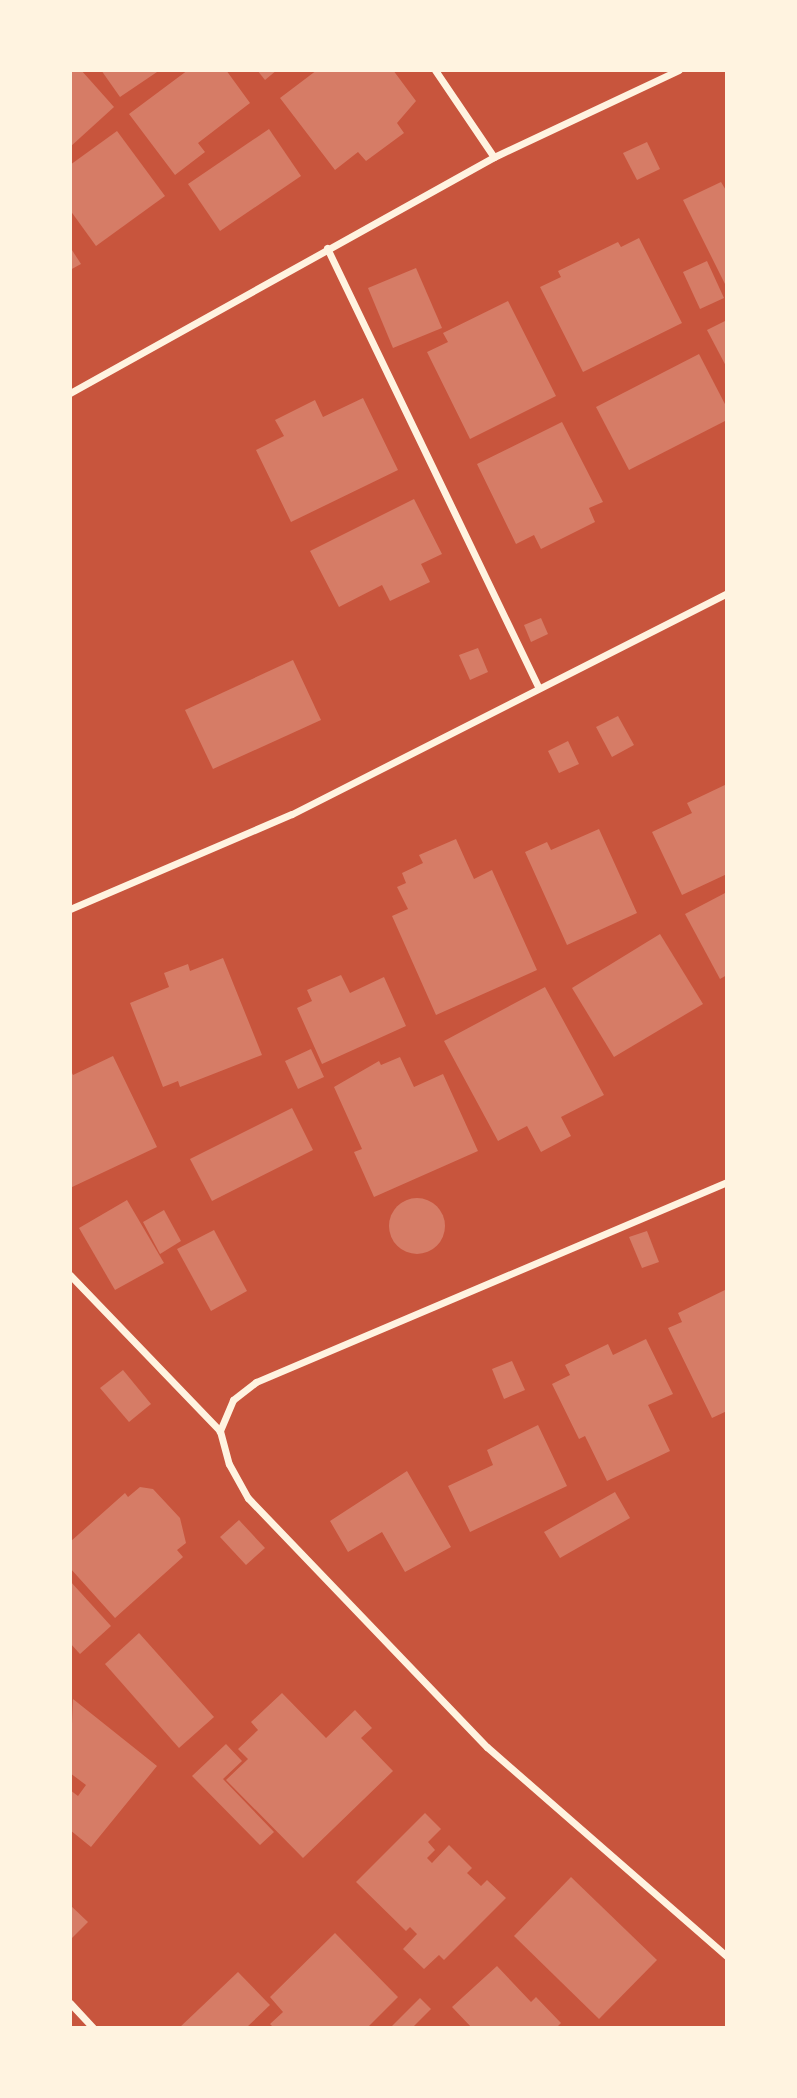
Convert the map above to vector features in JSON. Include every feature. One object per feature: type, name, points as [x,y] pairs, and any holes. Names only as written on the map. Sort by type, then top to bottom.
[{"type":"street","points":[[435,70],[494,157]]},
{"type":"street","points":[[70,393],[494,157],[679,70]]},
{"type":"street","points":[[327,248],[539,688]]},
{"type":"street","points":[[70,909],[292,814],[727,593]]},
{"type":"street","points":[[220,1431],[233,1400],[256,1382],[727,1182]]},
{"type":"street","points":[[70,1275],[220,1431],[229,1464],[248,1498],[487,1747],[727,1956]]},
{"type":"street","points":[[70,2003],[93,2028]]},
{"type":"building","points":[[70,70],[81,70],[114,107],[70,147]]},
{"type":"building","points":[[101,70],[160,70],[120,97]]},
{"type":"building","points":[[188,70],[226,70],[250,103],[198,143],[205,152],[175,175],[129,114]]},
{"type":"building","points":[[257,70],[277,70],[265,80]]},
{"type":"building","points":[[317,70],[393,70],[416,101],[397,123],[404,133],[366,161],[358,152],[335,170],[280,98]]},
{"type":"building","points":[[269,129],[301,176],[220,231],[188,184]]},
{"type":"building","points":[[117,131],[165,196],[96,246],[70,210],[70,165]]},
{"type":"building","points":[[647,142],[660,169],[637,180],[623,153]]},
{"type":"building","points":[[721,182],[727,192],[727,288],[683,200]]},
{"type":"building","points":[[639,238],[682,323],[583,372],[540,287],[561,277],[558,271],[618,242],[621,247]]},
{"type":"building","points":[[70,247],[81,264],[70,270]]},
{"type":"building","points":[[707,261],[724,298],[700,309],[683,272]]},
{"type":"building","points":[[416,268],[442,328],[393,348],[368,288]]},
{"type":"building","points":[[508,301],[556,396],[470,439],[427,352],[448,342],[443,333]]},
{"type":"building","points":[[727,320],[727,368],[707,330]]},
{"type":"building","points":[[699,354],[727,408],[727,420],[629,470],[596,407]]},
{"type":"building","points":[[363,398],[398,470],[291,522],[256,450],[284,436],[275,420],[315,400],[323,417]]},
{"type":"building","points":[[562,422],[603,502],[589,508],[595,522],[541,549],[534,535],[516,544],[477,464]]},
{"type":"building","points":[[414,499],[442,554],[421,564],[430,582],[390,601],[382,585],[339,607],[310,551]]},
{"type":"building","points":[[541,618],[548,634],[531,642],[524,625]]},
{"type":"building","points":[[478,648],[488,672],[470,680],[459,655]]},
{"type":"building","points":[[293,660],[321,720],[213,769],[185,710]]},
{"type":"building","points":[[618,716],[634,745],[612,757],[596,727]]},
{"type":"building","points":[[568,741],[579,764],[559,773],[548,751]]},
{"type":"building","points":[[727,784],[727,874],[682,895],[652,832],[692,813],[687,803]]},
{"type":"building","points":[[599,829],[637,913],[567,945],[525,852],[547,842],[551,850]]},
{"type":"building","points":[[456,839],[474,879],[492,870],[537,970],[436,1015],[392,916],[408,909],[397,887],[406,883],[402,873],[423,863],[419,855]]},
{"type":"building","points":[[727,892],[727,975],[720,979],[685,914]]},
{"type":"building","points":[[660,934],[703,1004],[614,1057],[572,988]]},
{"type":"building","points":[[223,958],[262,1055],[180,1087],[178,1081],[163,1087],[130,1003],[169,987],[164,973],[188,964],[190,971]]},
{"type":"building","points":[[341,975],[350,993],[384,977],[406,1026],[322,1064],[297,1008],[312,1001],[307,990]]},
{"type":"building","points":[[545,987],[604,1095],[561,1117],[571,1136],[541,1152],[527,1126],[498,1141],[444,1041]]},
{"type":"building","points":[[311,1049],[324,1077],[298,1089],[285,1061]]},
{"type":"building","points":[[113,1056],[157,1147],[70,1188],[70,1069],[73,1075]]},
{"type":"building","points":[[400,1057],[414,1087],[443,1074],[478,1151],[374,1197],[354,1152],[362,1149],[334,1087],[379,1061],[381,1065]]},
{"type":"building","points":[[292,1108],[313,1150],[212,1201],[190,1159]]},
{"type":"building","points":[[411,1198],[423,1198],[433,1202],[441,1210],[445,1226],[441,1242],[433,1250],[423,1254],[411,1254],[401,1250],[393,1242],[389,1232],[389,1220],[393,1210],[401,1202]]},
{"type":"building","points":[[127,1200],[164,1263],[115,1290],[79,1228]]},
{"type":"building","points":[[164,1210],[181,1241],[160,1254],[143,1222]]},
{"type":"building","points":[[214,1230],[247,1291],[211,1311],[177,1249]]},
{"type":"building","points":[[647,1231],[659,1262],[642,1268],[629,1237]]},
{"type":"building","points":[[727,1289],[727,1411],[712,1418],[668,1328],[682,1322],[678,1313]]},
{"type":"building","points":[[646,1339],[673,1394],[648,1405],[670,1451],[607,1481],[585,1436],[579,1439],[552,1384],[570,1375],[565,1365],[608,1344],[613,1355]]},
{"type":"building","points":[[512,1361],[525,1390],[504,1399],[492,1369]]},
{"type":"building","points":[[123,1370],[151,1404],[129,1422],[100,1388]]},
{"type":"building","points":[[538,1425],[567,1486],[470,1532],[448,1486],[493,1465],[487,1450]]},
{"type":"building","points":[[407,1471],[451,1547],[405,1572],[382,1532],[348,1552],[330,1521]]},
{"type":"building","points":[[140,1487],[153,1489],[180,1518],[186,1543],[177,1550],[183,1557],[115,1618],[70,1568],[70,1542],[125,1493],[128,1497]]},
{"type":"building","points":[[615,1492],[630,1518],[560,1558],[544,1532]]},
{"type":"building","points":[[239,1520],[265,1548],[246,1565],[220,1537]]},
{"type":"building","points":[[70,1581],[111,1626],[80,1654],[70,1643]]},
{"type":"building","points":[[139,1633],[214,1717],[179,1748],[105,1664]]},
{"type":"building","points":[[282,1693],[326,1738],[355,1710],[372,1728],[361,1738],[393,1771],[303,1858],[226,1780],[248,1759],[238,1749],[258,1730],[251,1722]]},
{"type":"building","points":[[73,1699],[157,1766],[91,1847],[70,1830],[70,1790],[78,1796],[86,1785],[70,1773]]},
{"type":"building","points":[[226,1744],[242,1761],[223,1779],[274,1832],[260,1845],[192,1776]]},
{"type":"building","points":[[425,1813],[441,1829],[428,1842],[435,1850],[427,1858],[432,1863],[449,1845],[472,1868],[467,1873],[481,1886],[487,1880],[506,1898],[444,1960],[439,1955],[424,1969],[403,1949],[417,1934],[410,1927],[406,1931],[356,1882]]},
{"type":"building","points":[[571,1877],[657,1960],[599,2019],[514,1936]]},
{"type":"building","points":[[70,1905],[88,1922],[71,1939],[70,1937]]},
{"type":"building","points":[[335,1933],[398,1997],[367,2028],[274,2028],[270,2024],[283,2012],[270,1997]]},
{"type":"building","points":[[497,1966],[531,2002],[536,1997],[561,2023],[556,2028],[472,2028],[452,2007]]},
{"type":"building","points":[[238,1972],[270,2005],[246,2028],[179,2028]]},
{"type":"building","points":[[420,1998],[431,2009],[412,2028],[390,2028]]}]
